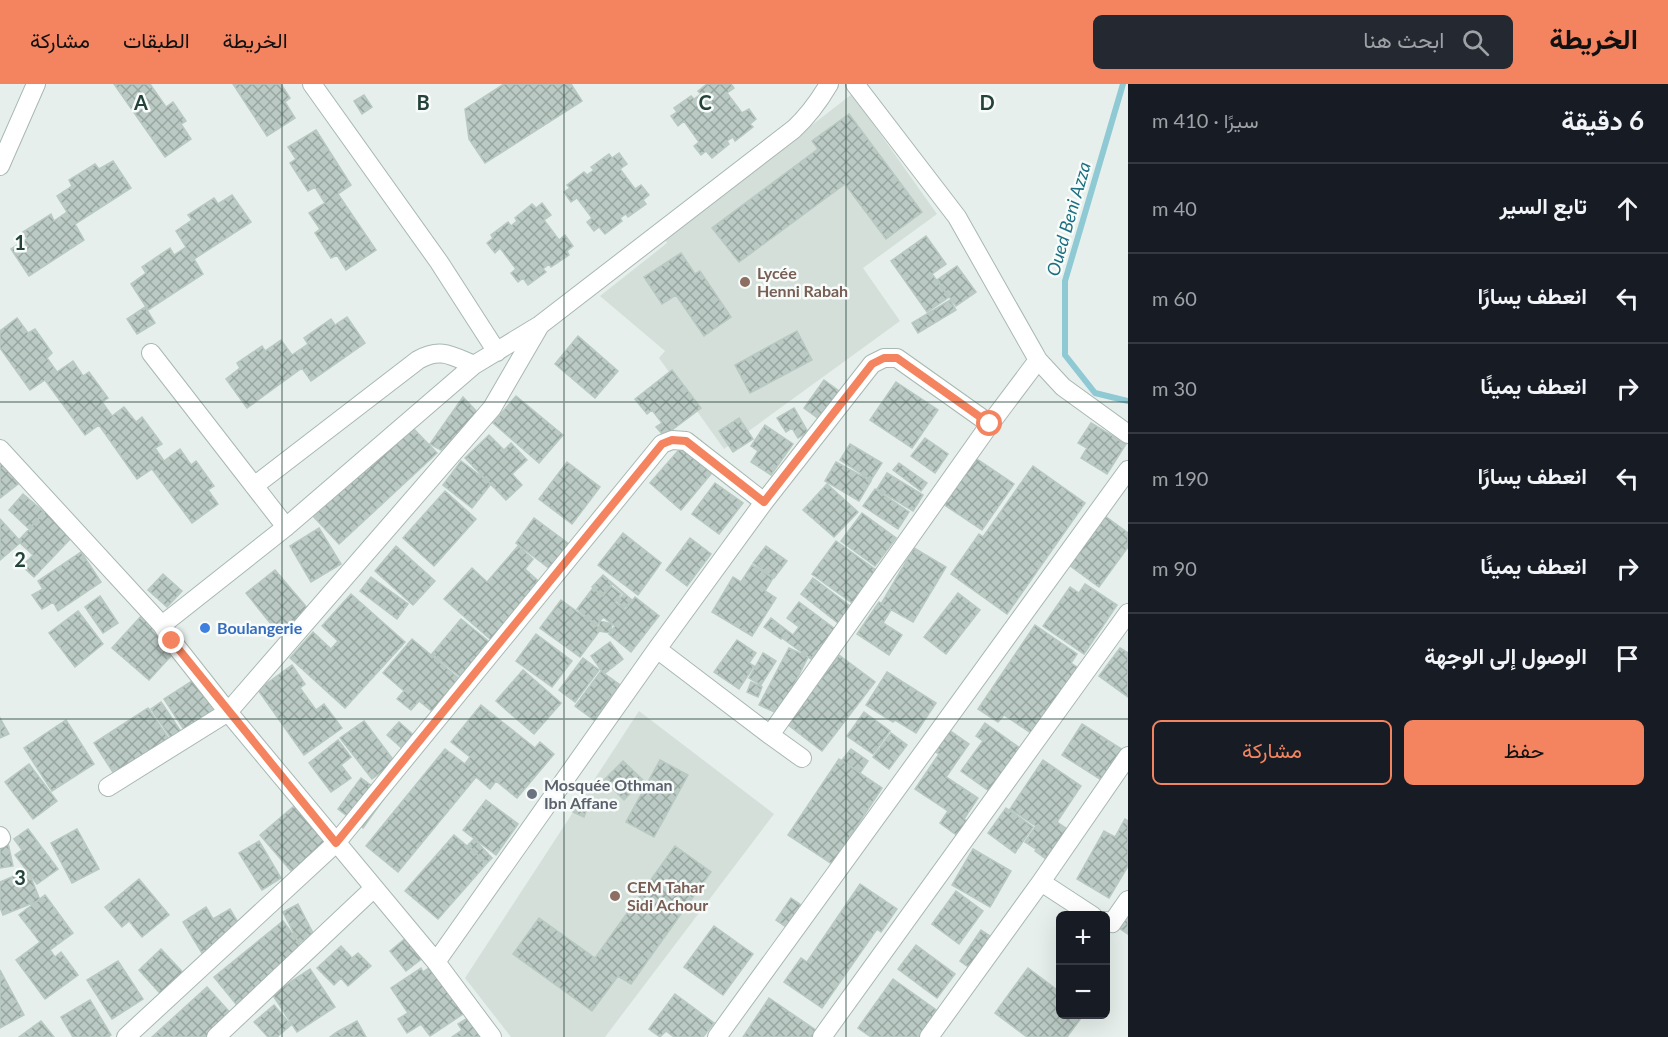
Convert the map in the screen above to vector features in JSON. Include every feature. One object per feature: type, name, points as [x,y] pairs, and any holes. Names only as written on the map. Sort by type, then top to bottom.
[{"type":"street","points":[[0,166],[36,84]]},
{"type":"street","points":[[312,84],[439,262],[497,352]]},
{"type":"street","points":[[162,625],[286,527],[474,365],[540,326],[794,129],[820,100],[828,84]]},
{"type":"street","points":[[855,84],[957,217],[1038,360],[1064,387],[1128,434]]},
{"type":"street","points":[[108,787],[228,712],[492,408],[540,326]]},
{"type":"street","points":[[254,486],[430,353],[441,352],[474,365]]},
{"type":"street","points":[[151,353],[286,527]]},
{"type":"street","points":[[436,962],[764,502],[872,364],[884,358],[897,358],[990,424]]},
{"type":"street","points":[[770,735],[990,424],[1038,360]]},
{"type":"street","points":[[126,1037],[336,843],[662,444],[672,440],[686,441],[764,502]]},
{"type":"street","points":[[0,449],[162,625],[228,712],[436,962],[492,1037]]},
{"type":"street","points":[[717,1037],[1128,470]]},
{"type":"street","points":[[822,1037],[1128,613]]},
{"type":"street","points":[[657,649],[802,758]]},
{"type":"street","points":[[929,1037],[1041,882],[1128,756]]},
{"type":"street","points":[[1041,882],[1087,911]]},
{"type":"street","points":[[216,1037],[374,888]]},
{"type":"street","points":[[1110,922],[1112,923],[1128,900]]},
{"type":"shaded area","name":"Lycée Henni Rabah","points":[[852,94],[937,214],[863,268],[900,321],[724,449],[659,358],[665,351],[600,296],[667,243],[665,239]]},
{"type":"shaded area","name":"CEM Tahar Sidi Achour","points":[[639,711],[774,814],[605,1037],[511,1037],[465,978]]},
{"type":"building","points":[[114,84],[150,84],[166,107],[173,102],[186,121],[181,124],[191,139],[165,157]]},
{"type":"building","points":[[233,84],[281,84],[290,98],[285,102],[295,118],[267,136]]},
{"type":"building","points":[[504,84],[571,84],[582,101],[485,163],[469,139],[465,109]]},
{"type":"building","points":[[707,84],[731,84],[734,88],[727,93],[742,113],[749,109],[756,119],[750,124],[753,127],[735,141],[733,137],[727,141],[729,144],[712,158],[706,151],[701,155],[694,146],[699,142],[684,121],[678,126],[671,116],[677,112],[674,108],[691,96],[694,99],[701,94],[698,91]]},
{"type":"building","points":[[364,95],[372,107],[362,114],[354,101]]},
{"type":"building","points":[[849,114],[922,212],[886,239],[845,184],[739,262],[712,228],[818,149],[812,141]]},
{"type":"building","points":[[316,130],[351,185],[338,194],[376,250],[346,270],[337,255],[331,258],[315,233],[320,229],[309,213],[325,203],[315,187],[308,191],[290,163],[296,159],[288,147]]},
{"type":"building","points":[[619,153],[627,164],[620,169],[635,189],[641,185],[649,195],[643,200],[646,204],[628,217],[626,214],[620,218],[622,221],[605,234],[599,227],[594,231],[587,222],[592,218],[577,198],[571,202],[564,192],[570,188],[567,185],[584,172],[587,175],[594,170],[591,167],[609,154],[612,158]]},
{"type":"building","points":[[113,161],[131,188],[75,224],[84,240],[29,276],[11,249],[27,239],[23,232],[51,214],[54,221],[67,212],[57,196],[72,186],[69,180],[95,164],[99,169]]},
{"type":"building","points":[[232,195],[251,222],[194,259],[203,274],[148,310],[131,284],[146,273],[142,267],[170,248],[174,255],[186,247],[176,231],[192,220],[188,215],[214,198],[218,204]]},
{"type":"building","points":[[542,203],[551,215],[544,220],[559,240],[565,235],[573,246],[567,251],[569,255],[551,267],[549,264],[543,269],[546,272],[528,285],[523,278],[518,282],[511,273],[516,269],[500,248],[495,253],[487,243],[493,238],[491,235],[508,222],[511,226],[517,221],[515,218],[532,204],[536,208]]},
{"type":"building","points":[[926,236],[946,264],[932,274],[949,297],[927,312],[891,261]]},
{"type":"building","points":[[681,253],[695,274],[700,271],[731,317],[704,336],[676,295],[662,304],[644,277]]},
{"type":"building","points":[[957,266],[976,292],[956,306],[937,280]]},
{"type":"building","points":[[950,300],[956,310],[918,333],[912,323]]},
{"type":"building","points":[[145,307],[155,323],[137,334],[127,319]]},
{"type":"building","points":[[347,317],[365,343],[311,381],[302,368],[247,408],[226,379],[240,368],[237,363],[262,346],[265,351],[281,340],[292,355],[308,344],[304,338],[331,319],[335,325]]},
{"type":"building","points":[[17,318],[28,333],[35,329],[52,353],[47,358],[57,372],[73,361],[83,376],[89,372],[108,398],[102,402],[112,416],[124,407],[136,422],[142,417],[162,444],[155,448],[164,461],[180,449],[191,465],[196,461],[214,486],[208,490],[218,504],[192,523],[152,469],[137,479],[99,425],[85,435],[45,380],[30,390],[0,348],[0,331]]},
{"type":"building","points":[[797,331],[812,360],[750,393],[735,365]]},
{"type":"building","points":[[578,336],[618,371],[595,398],[555,364]]},
{"type":"building","points":[[672,370],[701,408],[664,436],[656,427],[662,423],[652,410],[647,414],[635,399]]},
{"type":"building","points":[[824,380],[839,391],[819,419],[804,408]]},
{"type":"building","points":[[896,382],[938,410],[912,448],[870,420]]},
{"type":"building","points":[[516,396],[563,435],[539,463],[493,423]]},
{"type":"building","points":[[463,397],[479,414],[441,450],[430,444]]},
{"type":"building","points":[[794,408],[808,432],[798,438],[792,428],[786,432],[777,418]]},
{"type":"building","points":[[739,418],[753,439],[733,452],[719,431]]},
{"type":"building","points":[[1091,423],[1126,444],[1107,474],[1081,458],[1087,448],[1078,443]]},
{"type":"building","points":[[410,425],[437,453],[339,544],[313,516]]},
{"type":"building","points":[[765,425],[793,444],[771,475],[751,462],[758,451],[751,446]]},
{"type":"building","points":[[489,435],[504,450],[511,443],[527,460],[512,474],[522,485],[506,500],[465,458]]},
{"type":"building","points":[[925,438],[948,454],[935,473],[911,456]]},
{"type":"building","points":[[685,443],[715,469],[681,510],[650,483]]},
{"type":"building","points":[[850,444],[882,463],[871,480],[840,460]]},
{"type":"building","points":[[974,457],[1014,484],[982,530],[943,504]]},
{"type":"building","points":[[0,460],[18,484],[0,498]]},
{"type":"building","points":[[461,461],[491,484],[472,508],[443,485]]},
{"type":"building","points":[[567,462],[600,487],[572,524],[539,499]]},
{"type":"building","points":[[836,462],[871,481],[859,501],[825,481]]},
{"type":"building","points":[[899,463],[927,483],[921,491],[893,470]]},
{"type":"building","points":[[1033,466],[1085,503],[1007,614],[951,574],[979,534],[983,537]]},
{"type":"building","points":[[887,473],[923,495],[913,511],[877,489]]},
{"type":"building","points":[[715,483],[743,503],[719,534],[692,514]]},
{"type":"building","points":[[827,484],[858,512],[834,537],[803,510]]},
{"type":"building","points":[[875,489],[909,512],[898,529],[863,506]]},
{"type":"building","points":[[445,491],[476,519],[434,566],[403,538]]},
{"type":"building","points":[[23,494],[44,512],[29,529],[9,510]]},
{"type":"building","points":[[46,511],[73,536],[34,577],[22,566],[33,555],[18,541]]},
{"type":"building","points":[[862,513],[896,538],[875,566],[841,541]]},
{"type":"building","points":[[1105,516],[1128,533],[1128,547],[1099,587],[1069,565]]},
{"type":"building","points":[[534,518],[573,547],[554,572],[516,543]]},
{"type":"building","points":[[0,519],[21,542],[0,560]]},
{"type":"building","points":[[319,528],[341,564],[311,582],[290,546]]},
{"type":"building","points":[[623,533],[661,563],[638,595],[598,565]]},
{"type":"building","points":[[690,538],[711,554],[687,586],[666,570]]},
{"type":"building","points":[[836,541],[876,570],[852,603],[812,574]]},
{"type":"building","points":[[396,546],[435,581],[413,605],[375,571]]},
{"type":"building","points":[[518,546],[533,559],[525,569],[544,586],[497,645],[444,599],[472,568],[487,582]]},
{"type":"building","points":[[766,546],[787,561],[774,578],[753,563]]},
{"type":"building","points":[[914,548],[946,567],[913,622],[881,604]]},
{"type":"building","points":[[81,552],[101,582],[58,611],[53,602],[42,609],[32,595],[43,589],[38,581]]},
{"type":"building","points":[[752,565],[773,578],[765,591],[776,598],[752,636],[712,612],[733,577],[741,582]]},
{"type":"building","points":[[275,570],[309,610],[279,634],[246,593]]},
{"type":"building","points":[[163,574],[182,591],[167,607],[148,590]]},
{"type":"building","points":[[603,575],[632,600],[624,608],[617,601],[624,594],[612,584],[602,595],[592,587]]},
{"type":"building","points":[[371,577],[408,604],[397,619],[360,591]]},
{"type":"building","points":[[813,578],[850,606],[838,623],[801,594]]},
{"type":"building","points":[[1085,584],[1117,605],[1084,654],[1043,626],[1070,587],[1079,593]]},
{"type":"building","points":[[611,586],[621,594],[615,602],[625,610],[635,597],[659,616],[631,652],[609,634],[615,626],[603,617],[597,625],[577,609],[593,588],[603,596]]},
{"type":"building","points":[[958,593],[980,610],[946,654],[924,637]]},
{"type":"building","points":[[351,594],[405,642],[345,708],[290,658],[313,632],[331,649],[338,641],[322,626]]},
{"type":"building","points":[[100,596],[118,623],[103,633],[85,607]]},
{"type":"building","points":[[561,600],[601,629],[580,657],[540,628]]},
{"type":"building","points":[[799,602],[835,629],[811,659],[764,627],[771,618],[793,635],[799,627],[787,618]]},
{"type":"building","points":[[879,602],[891,610],[883,623],[902,635],[889,655],[857,634]]},
{"type":"building","points":[[78,611],[103,644],[75,667],[49,633]]},
{"type":"building","points":[[143,614],[180,646],[149,680],[112,648]]},
{"type":"building","points":[[461,619],[492,644],[463,679],[432,654]]},
{"type":"building","points":[[600,621],[612,624],[610,633],[598,631]]},
{"type":"building","points":[[1035,625],[1077,654],[1071,663],[1078,668],[1034,735],[1004,715],[998,722],[978,709]]},
{"type":"building","points":[[536,634],[572,661],[552,687],[516,661]]},
{"type":"building","points":[[412,639],[461,680],[434,713],[419,701],[411,710],[397,699],[404,691],[383,673]]},
{"type":"building","points":[[737,640],[756,653],[749,663],[754,666],[739,689],[714,672]]},
{"type":"building","points":[[610,642],[623,659],[604,674],[591,656]]},
{"type":"building","points":[[789,648],[808,657],[779,714],[759,705]]},
{"type":"building","points":[[1120,648],[1128,653],[1128,697],[1099,676]]},
{"type":"building","points":[[763,653],[776,661],[761,685],[749,678]]},
{"type":"building","points":[[839,655],[875,682],[822,751],[787,724]]},
{"type":"building","points":[[583,658],[599,670],[575,702],[559,690]]},
{"type":"building","points":[[292,665],[305,684],[300,688],[316,710],[324,704],[342,728],[304,755],[258,690]]},
{"type":"building","points":[[523,670],[561,703],[534,734],[496,701]]},
{"type":"building","points":[[601,671],[620,685],[594,720],[575,706]]},
{"type":"building","points":[[887,672],[936,703],[916,733],[866,705]]},
{"type":"building","points":[[195,679],[221,720],[190,739],[164,699]]},
{"type":"building","points":[[751,682],[762,687],[758,697],[747,692]]},
{"type":"building","points":[[161,702],[184,736],[174,743],[151,709]]},
{"type":"building","points":[[481,705],[535,748],[540,742],[554,754],[517,798],[496,781],[490,789],[476,777],[398,872],[366,846],[445,749],[465,764],[470,757],[451,742]]},
{"type":"building","points":[[148,708],[173,745],[118,780],[94,743]]},
{"type":"building","points":[[864,712],[890,731],[873,754],[847,736]]},
{"type":"building","points":[[0,718],[9,734],[0,738]]},
{"type":"building","points":[[66,720],[94,764],[52,791],[24,748]]},
{"type":"building","points":[[364,721],[395,762],[372,779],[340,738]]},
{"type":"building","points":[[399,722],[426,746],[414,759],[387,735]]},
{"type":"building","points":[[985,723],[1020,748],[989,791],[961,771],[983,741],[976,736]]},
{"type":"building","points":[[1082,724],[1123,750],[1103,781],[1062,755]]},
{"type":"building","points":[[949,730],[969,744],[946,777],[978,798],[964,819],[969,822],[959,837],[940,823],[948,811],[915,789],[939,754],[934,751]]},
{"type":"building","points":[[891,733],[907,745],[889,769],[873,757]]},
{"type":"building","points":[[338,740],[351,757],[341,765],[351,778],[331,792],[309,763]]},
{"type":"building","points":[[851,749],[868,761],[860,773],[842,760]]},
{"type":"building","points":[[839,759],[882,788],[832,864],[788,835]]},
{"type":"building","points":[[660,760],[688,775],[654,837],[626,822]]},
{"type":"building","points":[[1043,760],[1081,786],[1057,822],[1070,831],[1050,862],[1025,842],[1036,826],[1010,809]]},
{"type":"building","points":[[623,761],[643,780],[624,800],[604,780]]},
{"type":"building","points":[[29,764],[57,801],[33,819],[5,782]]},
{"type":"building","points":[[361,778],[386,796],[363,828],[338,809]]},
{"type":"building","points":[[578,799],[589,804],[584,817],[573,812]]},
{"type":"building","points":[[486,800],[518,824],[496,855],[463,830]]},
{"type":"building","points":[[300,801],[337,843],[297,878],[260,835]]},
{"type":"building","points":[[1006,808],[1033,827],[1015,853],[988,833]]},
{"type":"building","points":[[1125,819],[1128,821],[1128,866],[1109,898],[1077,879],[1104,831],[1115,837]]},
{"type":"building","points":[[28,829],[58,869],[37,884],[15,855],[22,850],[14,839]]},
{"type":"building","points":[[77,829],[99,869],[72,883],[51,843]]},
{"type":"building","points":[[454,835],[487,863],[438,919],[405,891]]},
{"type":"building","points":[[474,839],[492,858],[486,864],[468,845]]},
{"type":"building","points":[[259,841],[281,878],[262,890],[239,853]]},
{"type":"building","points":[[8,843],[13,866],[0,868],[0,845]]},
{"type":"building","points":[[675,846],[711,872],[631,984],[618,976],[592,1011],[513,954],[539,918],[595,958]]},
{"type":"building","points":[[973,849],[1011,871],[990,907],[952,885]]},
{"type":"building","points":[[28,870],[40,900],[3,915],[0,907],[0,882]]},
{"type":"building","points":[[139,879],[169,915],[142,937],[129,921],[122,927],[105,907]]},
{"type":"building","points":[[860,884],[897,909],[881,932],[877,929],[822,1008],[784,982],[801,958],[807,962]]},
{"type":"building","points":[[956,891],[983,911],[959,944],[932,924]]},
{"type":"building","points":[[45,895],[73,933],[50,950],[55,957],[61,952],[78,975],[45,999],[16,960],[40,942],[19,915]]},
{"type":"building","points":[[791,898],[801,905],[786,927],[776,920]]},
{"type":"building","points":[[298,904],[314,935],[299,943],[283,912]]},
{"type":"building","points":[[206,907],[213,919],[230,909],[245,934],[205,958],[183,922]]},
{"type":"building","points":[[1128,913],[1128,934],[1119,928]]},
{"type":"building","points":[[283,921],[301,945],[294,950],[302,960],[240,1009],[214,977]]},
{"type":"building","points":[[714,926],[753,954],[723,995],[684,967]]},
{"type":"building","points":[[981,930],[996,940],[974,971],[960,961]]},
{"type":"building","points":[[413,932],[429,953],[406,971],[390,951]]},
{"type":"building","points":[[916,945],[955,974],[937,998],[898,969]]},
{"type":"building","points":[[341,946],[352,958],[358,953],[371,966],[348,986],[341,978],[334,985],[317,968]]},
{"type":"building","points":[[161,949],[189,979],[166,1000],[139,970]]},
{"type":"building","points":[[118,961],[143,999],[112,1019],[87,980]]},
{"type":"building","points":[[437,962],[469,1010],[430,1036],[421,1024],[407,1033],[398,1019],[408,1013],[391,988],[421,968],[423,972]]},
{"type":"building","points":[[1028,968],[1056,989],[1056,1019],[1080,1019],[1067,1037],[1027,1037],[995,1013]]},
{"type":"building","points":[[310,969],[335,1007],[297,1032],[272,994]]},
{"type":"building","points":[[0,970],[24,1015],[0,1028]]},
{"type":"building","points":[[893,979],[946,1017],[931,1037],[871,1037],[858,1028]]},
{"type":"building","points":[[207,987],[234,1017],[212,1037],[152,1037]]},
{"type":"building","points":[[675,994],[714,1023],[703,1037],[674,1037],[666,1031],[660,1037],[649,1029]]},
{"type":"building","points":[[769,998],[820,1033],[817,1037],[743,1037]]},
{"type":"building","points":[[90,1000],[111,1035],[108,1037],[73,1037],[61,1017]]},
{"type":"building","points":[[274,1005],[291,1025],[277,1037],[268,1037],[254,1022]]},
{"type":"building","points":[[474,1014],[491,1037],[452,1037],[462,1030],[458,1024]]},
{"type":"building","points":[[41,1021],[54,1037],[19,1037]]},
{"type":"building","points":[[357,1021],[366,1037],[330,1037],[337,1032]]},
{"type":"waterway","name":"Oued Beni Azza","points":[[1123,84],[1065,281],[1065,355],[1095,393],[1128,401]]},
{"type":"place","name":"Lycée Henni Rabah","points":[[745,282]]},
{"type":"place","name":"Boulangerie","points":[[205,628]]},
{"type":"place","name":"Mosquée Othman Ibn Affane","points":[[532,794]]},
{"type":"place","name":"CEM Tahar Sidi Achour","points":[[615,896]]},
{"type":"route","points":[[172,641],[336,843],[662,444],[672,440],[686,441],[764,502],[872,364],[884,358],[897,358],[990,424]]}]
